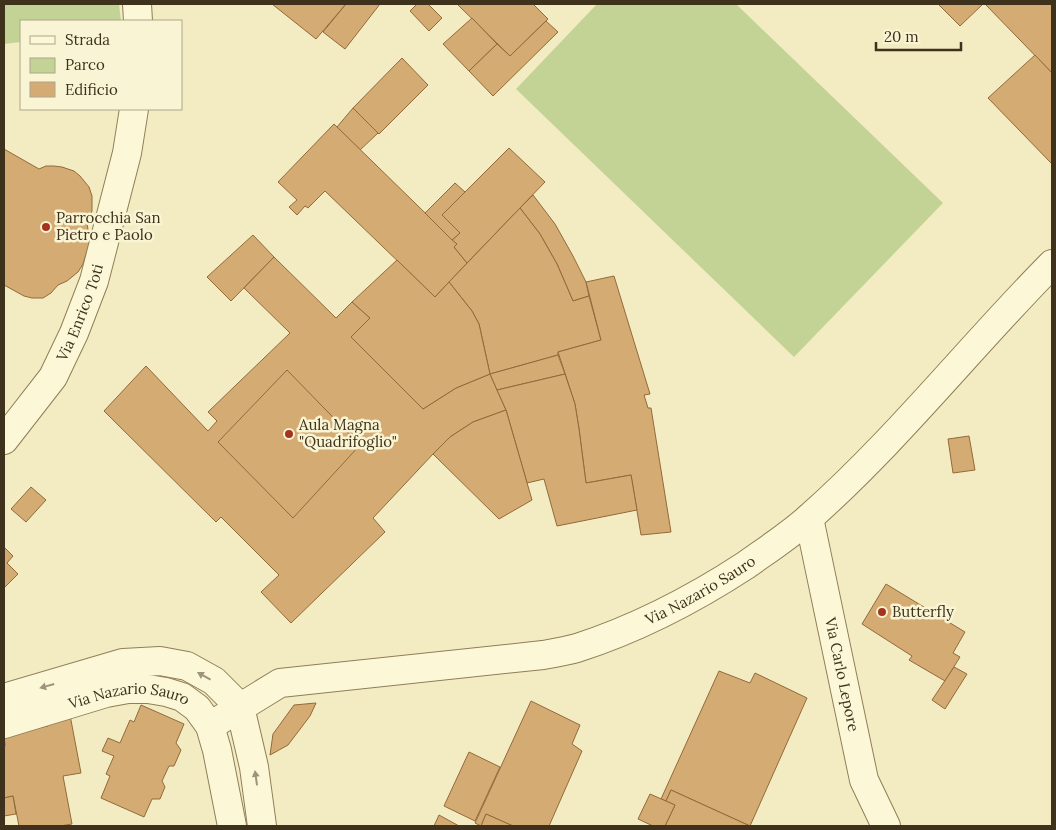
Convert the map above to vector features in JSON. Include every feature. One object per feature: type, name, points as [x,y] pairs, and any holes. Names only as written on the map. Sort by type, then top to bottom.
[{"type":"street","points":[[136,4],[138,20]]},
{"type":"street","name":"Via Enrico Toti","points":[[4,440],[53,377],[74,333],[94,281],[127,153],[134,110]]},
{"type":"street","name":"Via Nazario Sauro","points":[[4,724],[106,693],[128,689],[148,689],[182,697],[197,708],[210,726],[280,683],[544,655],[575,649],[609,637],[714,586],[809,518],[879,450],[1052,264]]},
{"type":"street","name":"Via Carlo Lepore","points":[[809,518],[864,780],[886,826]]},
{"type":"street","name":"Via Nazario Sauro","points":[[4,698],[123,664],[160,661],[187,666],[214,682],[240,708]]},
{"type":"street","points":[[240,708],[254,767],[262,826]]},
{"type":"street","points":[[210,726],[217,750],[232,826]]},
{"type":"green space","points":[[4,4],[119,4],[121,20],[20,20],[20,42],[4,44]]},
{"type":"green space","points":[[597,4],[736,4],[943,203],[794,357],[516,89]]},
{"type":"building","points":[[272,4],[346,4],[316,39]]},
{"type":"building","points":[[346,4],[380,4],[345,49],[323,32]]},
{"type":"building","points":[[417,4],[428,4],[442,18],[429,31],[410,11]]},
{"type":"building","points":[[457,4],[533,4],[548,19],[510,56]]},
{"type":"building","points":[[938,4],[983,4],[960,26]]},
{"type":"building","points":[[985,4],[1052,4],[1052,73]]},
{"type":"building","points":[[472,18],[497,44],[469,71],[443,44]]},
{"type":"building","points":[[546,21],[558,32],[493,96],[469,71],[497,44],[510,56]]},
{"type":"building","points":[[1035,55],[1052,73],[1052,164],[988,98]]},
{"type":"building","points":[[402,58],[428,85],[379,134],[353,108]]},
{"type":"building","points":[[353,108],[378,133],[360,150],[337,127]]},
{"type":"building","points":[[334,124],[457,244],[454,247],[467,263],[435,297],[325,191],[308,208],[305,206],[297,215],[289,207],[297,200],[278,182]]},
{"type":"building","points":[[509,148],[545,182],[467,263],[454,247],[457,244],[452,240],[460,233],[442,215]]},
{"type":"building","name":"Parrocchia San Pietro e Paolo","points":[[4,149],[39,169],[46,166],[54,166],[74,171],[89,187],[92,196],[92,211],[87,223],[89,245],[83,264],[78,272],[43,298],[24,296],[4,285]]},
{"type":"building","points":[[455,183],[465,192],[442,215],[460,233],[452,240],[425,213]]},
{"type":"building","points":[[533,195],[555,224],[573,256],[586,282],[589,296],[573,301],[557,264],[540,234],[520,208]]},
{"type":"building","points":[[520,208],[540,234],[557,264],[573,301],[589,296],[601,340],[558,352],[558,355],[490,374],[479,324],[472,311],[449,282]]},
{"type":"building","points":[[253,235],[274,257],[231,301],[207,277]]},
{"type":"building","points":[[274,257],[336,318],[352,302],[370,318],[351,337],[423,409],[456,388],[490,374],[506,410],[473,422],[450,437],[373,518],[385,532],[291,623],[261,592],[279,575],[221,517],[216,522],[104,411],[146,366],[208,431],[217,421],[208,412],[290,333],[244,288]]},
{"type":"building","points":[[397,260],[435,297],[449,282],[472,311],[479,324],[490,374],[456,388],[423,409],[351,337],[370,318],[352,302]]},
{"type":"building","points":[[614,276],[650,394],[644,395],[648,408],[651,408],[671,532],[641,535],[631,475],[586,483],[575,404],[558,352],[601,340],[586,282]]},
{"type":"building","points":[[558,355],[565,374],[497,390],[490,374]]},
{"type":"building","points":[[287,370],[360,445],[293,518],[218,442]]},
{"type":"building","points":[[565,374],[575,404],[586,483],[631,475],[637,510],[557,526],[544,479],[527,483],[506,410],[497,390]]},
{"type":"building","points":[[506,410],[532,500],[499,519],[433,454],[450,437],[473,422]]},
{"type":"building","points":[[969,436],[975,470],[953,473],[948,439]]},
{"type":"building","points":[[31,487],[46,500],[26,522],[11,509]]},
{"type":"building","points":[[4,547],[13,556],[7,563],[18,574],[4,588]]},
{"type":"building","points":[[886,584],[965,632],[953,653],[960,657],[945,681],[909,660],[912,656],[862,624]]},
{"type":"building","points":[[954,667],[967,674],[945,709],[932,700]]},
{"type":"building","points":[[719,671],[750,683],[755,673],[807,698],[750,826],[671,790],[666,801],[661,799]]},
{"type":"building","points":[[531,701],[580,725],[572,744],[582,751],[549,826],[513,826],[486,814],[481,826],[475,823]]},
{"type":"building","points":[[316,703],[310,716],[288,745],[270,755],[273,734],[294,705]]},
{"type":"building","points":[[141,705],[184,724],[176,743],[181,750],[174,766],[169,766],[162,781],[165,787],[160,799],[152,799],[144,817],[101,798],[110,776],[106,774],[114,756],[102,751],[108,738],[120,743],[130,720],[134,722]]},
{"type":"building","points":[[70,715],[81,773],[63,776],[72,824],[60,826],[19,826],[13,796],[4,798],[4,734],[48,726],[47,720]]},
{"type":"building","points":[[469,752],[500,767],[475,821],[444,806]]},
{"type":"building","points":[[671,790],[750,826],[665,826],[675,805],[666,801]]},
{"type":"building","points":[[650,794],[675,805],[665,826],[653,826],[638,819]]},
{"type":"building","points":[[13,796],[16,814],[4,816],[4,798]]},
{"type":"building","points":[[486,814],[513,826],[481,826]]},
{"type":"building","points":[[439,815],[459,826],[434,826]]},
{"type":"place","name":"Parrocchia San Pietro e Paolo","points":[[46,227]]},
{"type":"place","name":"Aula Magna \"Quadrifoglio\"","points":[[289,434]]},
{"type":"place","name":"Butterfly","points":[[882,612]]}]
